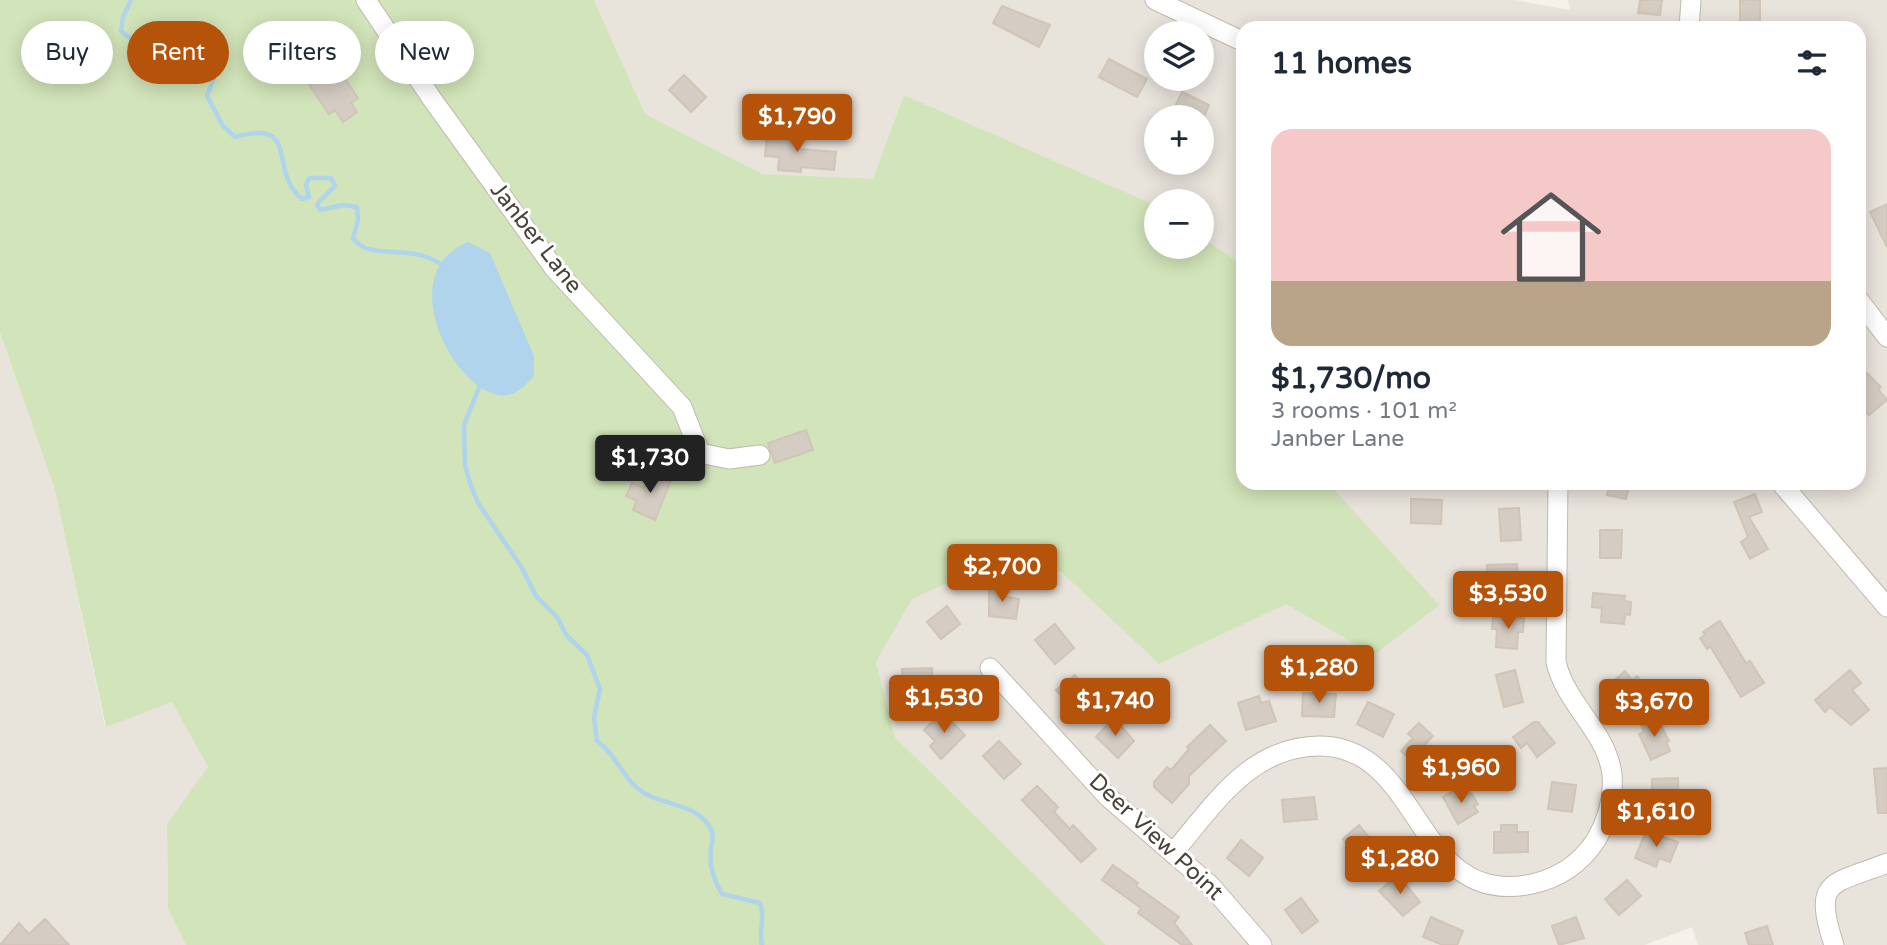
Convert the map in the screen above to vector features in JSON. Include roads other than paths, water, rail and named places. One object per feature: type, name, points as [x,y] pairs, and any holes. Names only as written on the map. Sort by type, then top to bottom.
[{"type":"street","name":"Janber Lane","points":[[366,0],[432,99],[554,268],[682,407],[699,453],[729,459],[760,455]]},
{"type":"street","points":[[1155,0],[1236,38]]},
{"type":"street","points":[[1689,21],[1690,0]]},
{"type":"street","points":[[1866,309],[1887,337]]},
{"type":"street","points":[[1173,853],[1251,767],[1291,748],[1322,746],[1356,755],[1387,777],[1441,855],[1471,876],[1493,884],[1526,885],[1556,876],[1583,857],[1604,823],[1612,794],[1612,776],[1601,740],[1565,690],[1556,662],[1558,490]]},
{"type":"street","points":[[1787,490],[1887,607]]},
{"type":"street","name":"Deer View Point","points":[[990,668],[1108,797],[1224,900],[1262,945]]},
{"type":"street","points":[[1834,945],[1824,910],[1825,897],[1830,888],[1840,880],[1887,863]]},
{"type":"water","points":[[468,242],[490,253],[534,356],[534,376],[512,394],[489,392],[470,379],[453,359],[440,334],[433,307],[434,281],[445,258]]},
{"type":"waterway","points":[[131,0],[123,17],[121,31],[150,46],[206,56],[215,75],[207,96],[223,126],[235,137],[256,133],[269,135],[276,141],[281,150],[286,175],[292,188],[302,199],[309,197],[306,185],[309,178],[331,178],[335,186],[317,204],[320,210],[343,205],[357,207],[358,220],[353,238],[360,245],[381,251],[418,255],[443,266]]},
{"type":"waterway","points":[[481,383],[464,425],[465,465],[478,503],[522,568],[536,596],[557,617],[567,636],[587,655],[600,689],[594,717],[597,741],[610,753],[637,788],[653,797],[692,811],[707,823],[713,834],[711,861],[716,883],[722,894],[760,903],[762,945]]}]
